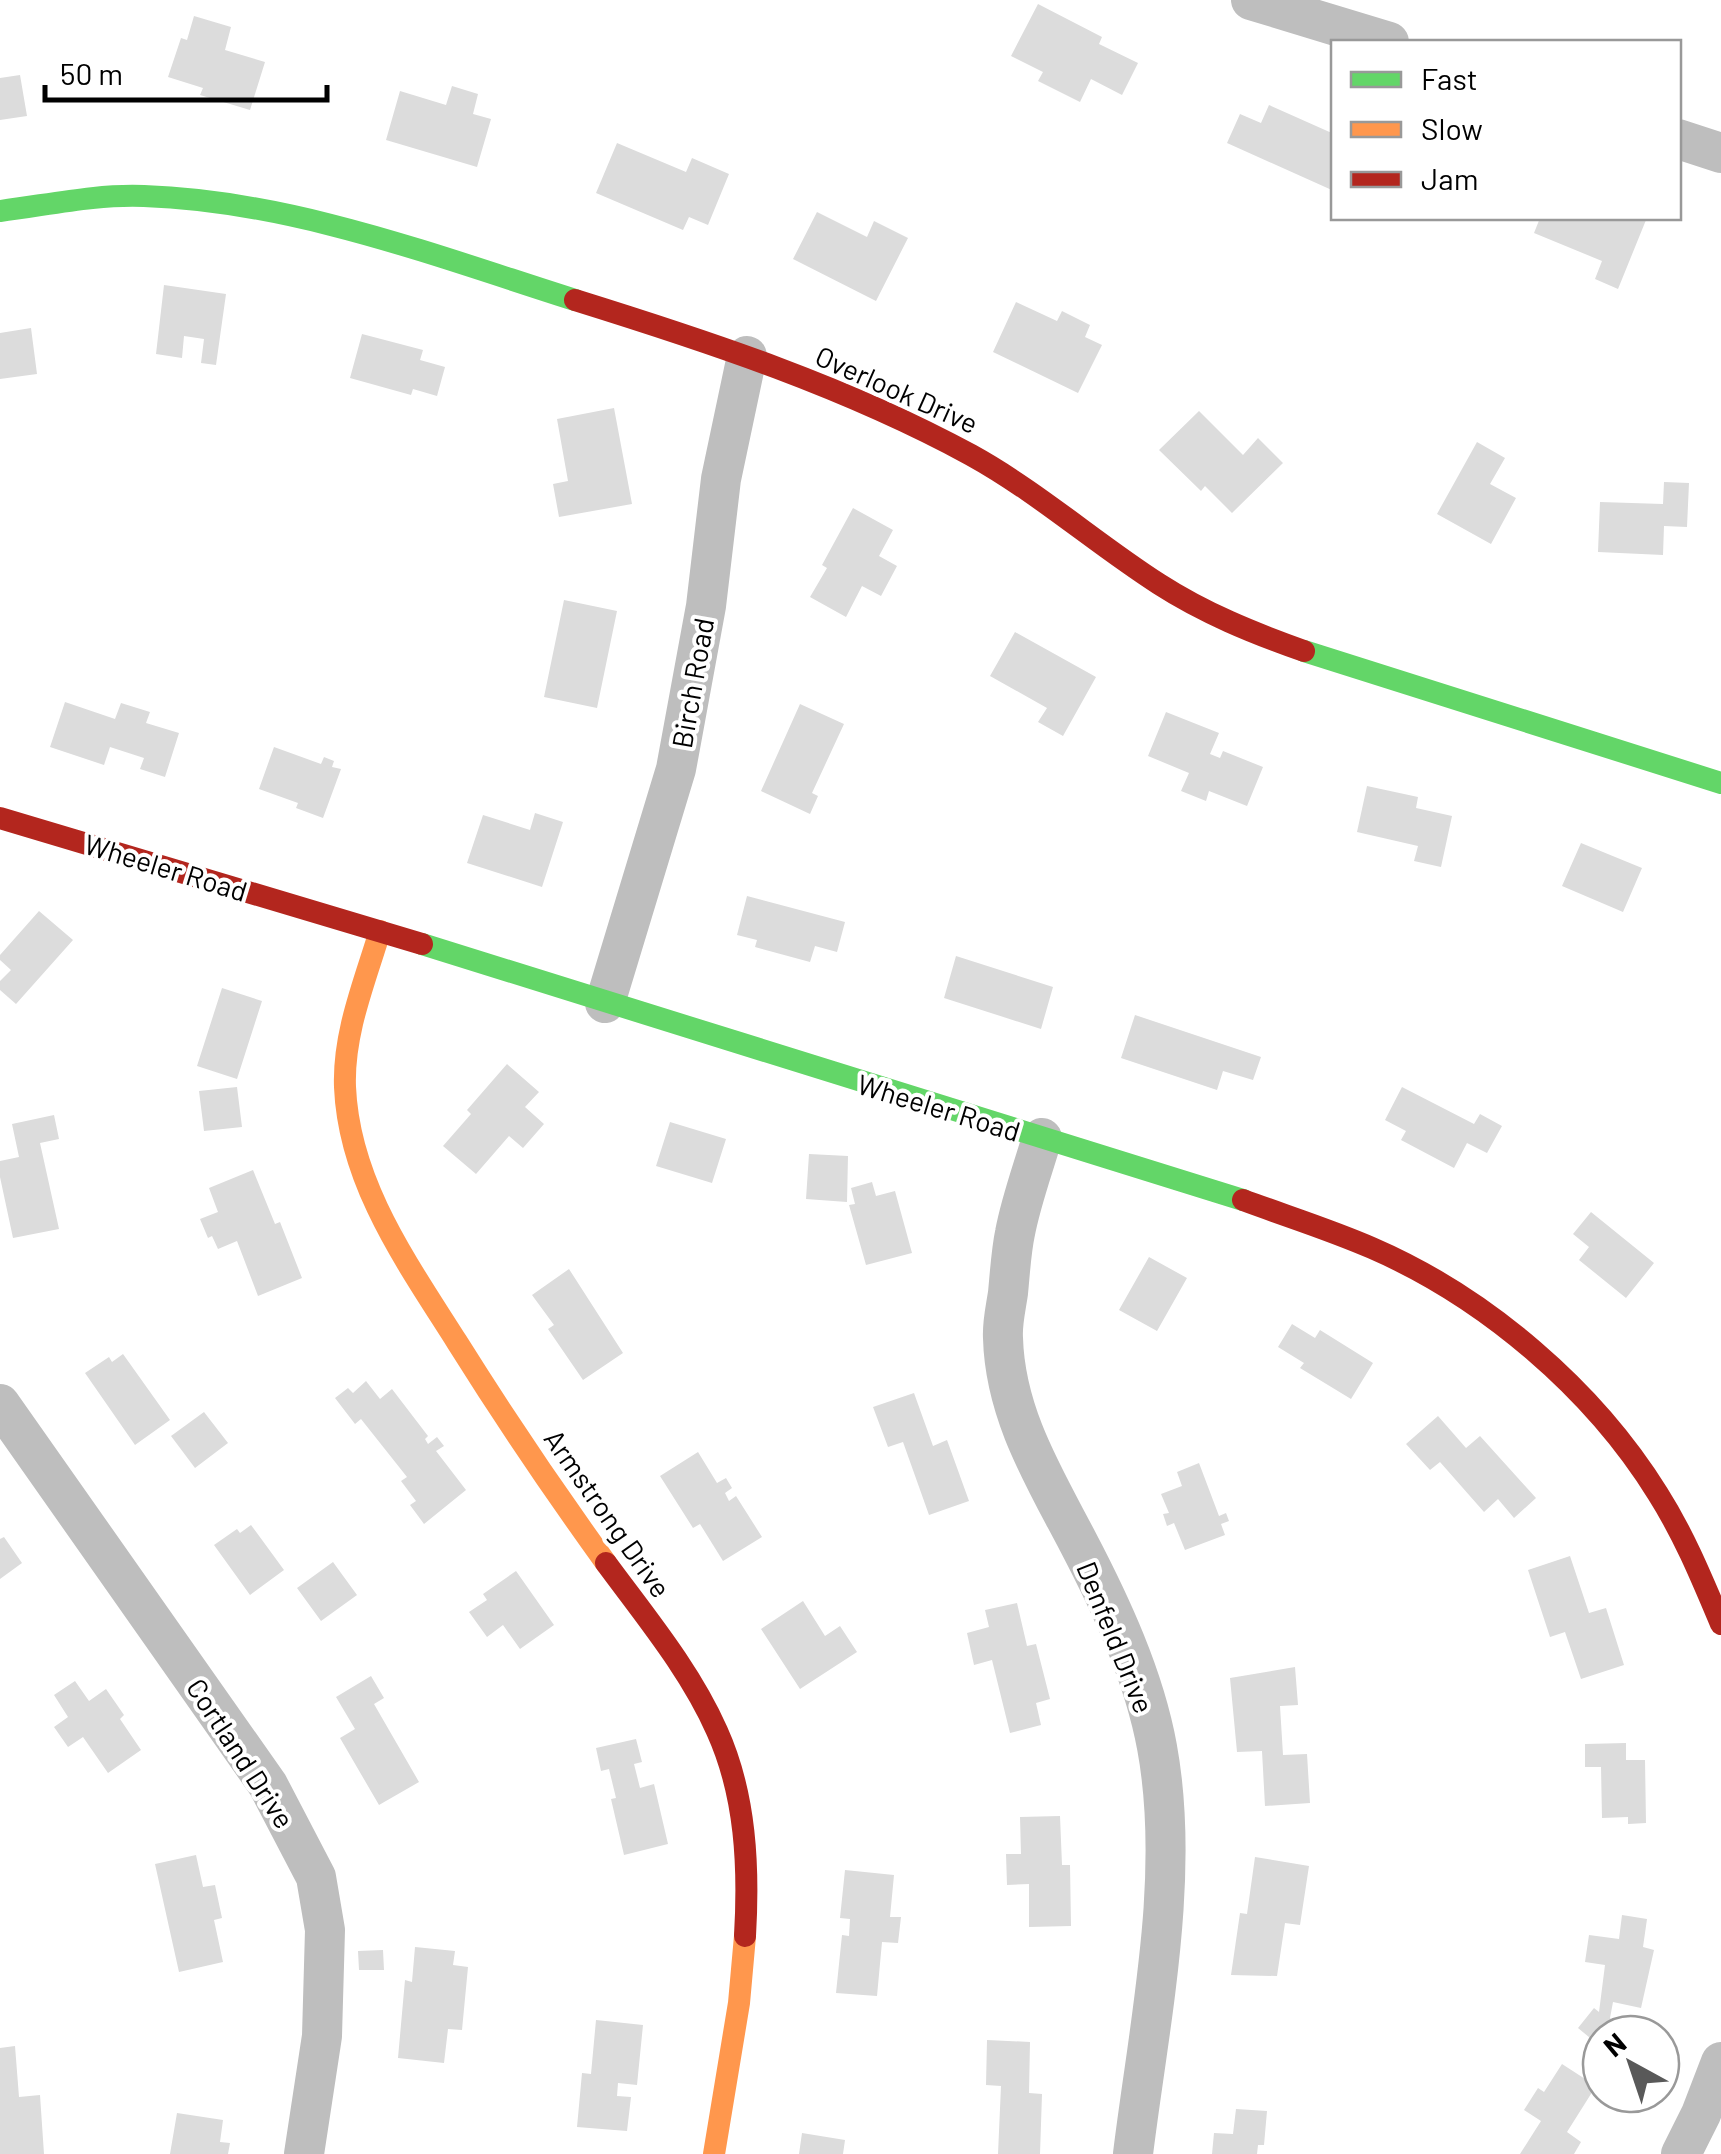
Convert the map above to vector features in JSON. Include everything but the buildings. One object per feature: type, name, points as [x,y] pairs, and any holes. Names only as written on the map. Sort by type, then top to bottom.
[{"type":"street","points":[[1251,0],[1381,40]]},
{"type":"street","points":[[1681,140],[1721,153]]},
{"type":"street","name":"Overlook Drive","points":[[0,211],[145,196],[297,218],[468,267],[747,356],[880,410],[973,456],[1038,495],[1164,590],[1228,622],[1316,656],[1721,783]]},
{"type":"street","name":"Birch Road","points":[[605,1003],[676,769],[706,606],[721,479],[747,356]]},
{"type":"street","name":"Wheeler Road","points":[[0,818],[380,931],[1207,1187],[1372,1248],[1430,1277],[1498,1320],[1554,1370],[1614,1433],[1657,1492],[1694,1559],[1721,1624]]},
{"type":"street","name":"Armstrong Drive","points":[[380,931],[348,1042],[345,1088],[355,1152],[374,1201],[403,1259],[510,1427],[680,1670],[725,1748],[742,1813],[748,1862],[747,1910],[714,2154]]},
{"type":"street","name":"Denfeld Drive","points":[[1042,1138],[1015,1231],[1002,1337],[1012,1404],[1036,1465],[1118,1626],[1143,1692],[1158,1747],[1163,1802],[1165,1869],[1159,1951],[1133,2154]]},
{"type":"street","name":"Cortland Drive","points":[[0,1404],[268,1785],[316,1877],[325,1930],[322,2036],[304,2154]]},
{"type":"street","points":[[1681,2154],[1721,2062]]},
{"type":"traffic: fast","points":[[0,211],[126,196],[254,208],[363,233],[575,300]]},
{"type":"traffic: fast","points":[[1304,651],[1721,783]]},
{"type":"traffic: fast","points":[[422,944],[1243,1200]]},
{"type":"traffic: slow","points":[[380,931],[356,1008],[345,1067],[349,1122],[357,1156],[384,1221],[419,1282],[511,1426],[606,1563]]},
{"type":"traffic: slow","points":[[714,2154],[739,2003],[745,1936]]},
{"type":"traffic: jam","points":[[575,300],[777,368],[924,431],[1020,485],[1176,594],[1229,622],[1304,651]]},
{"type":"traffic: jam","points":[[0,818],[422,944]]},
{"type":"traffic: jam","points":[[1243,1200],[1356,1241],[1414,1268],[1455,1292],[1533,1350],[1569,1383],[1632,1455],[1676,1525],[1721,1624]]},
{"type":"traffic: jam","points":[[606,1563],[680,1665],[706,1708],[727,1755],[743,1832],[745,1936]]}]
